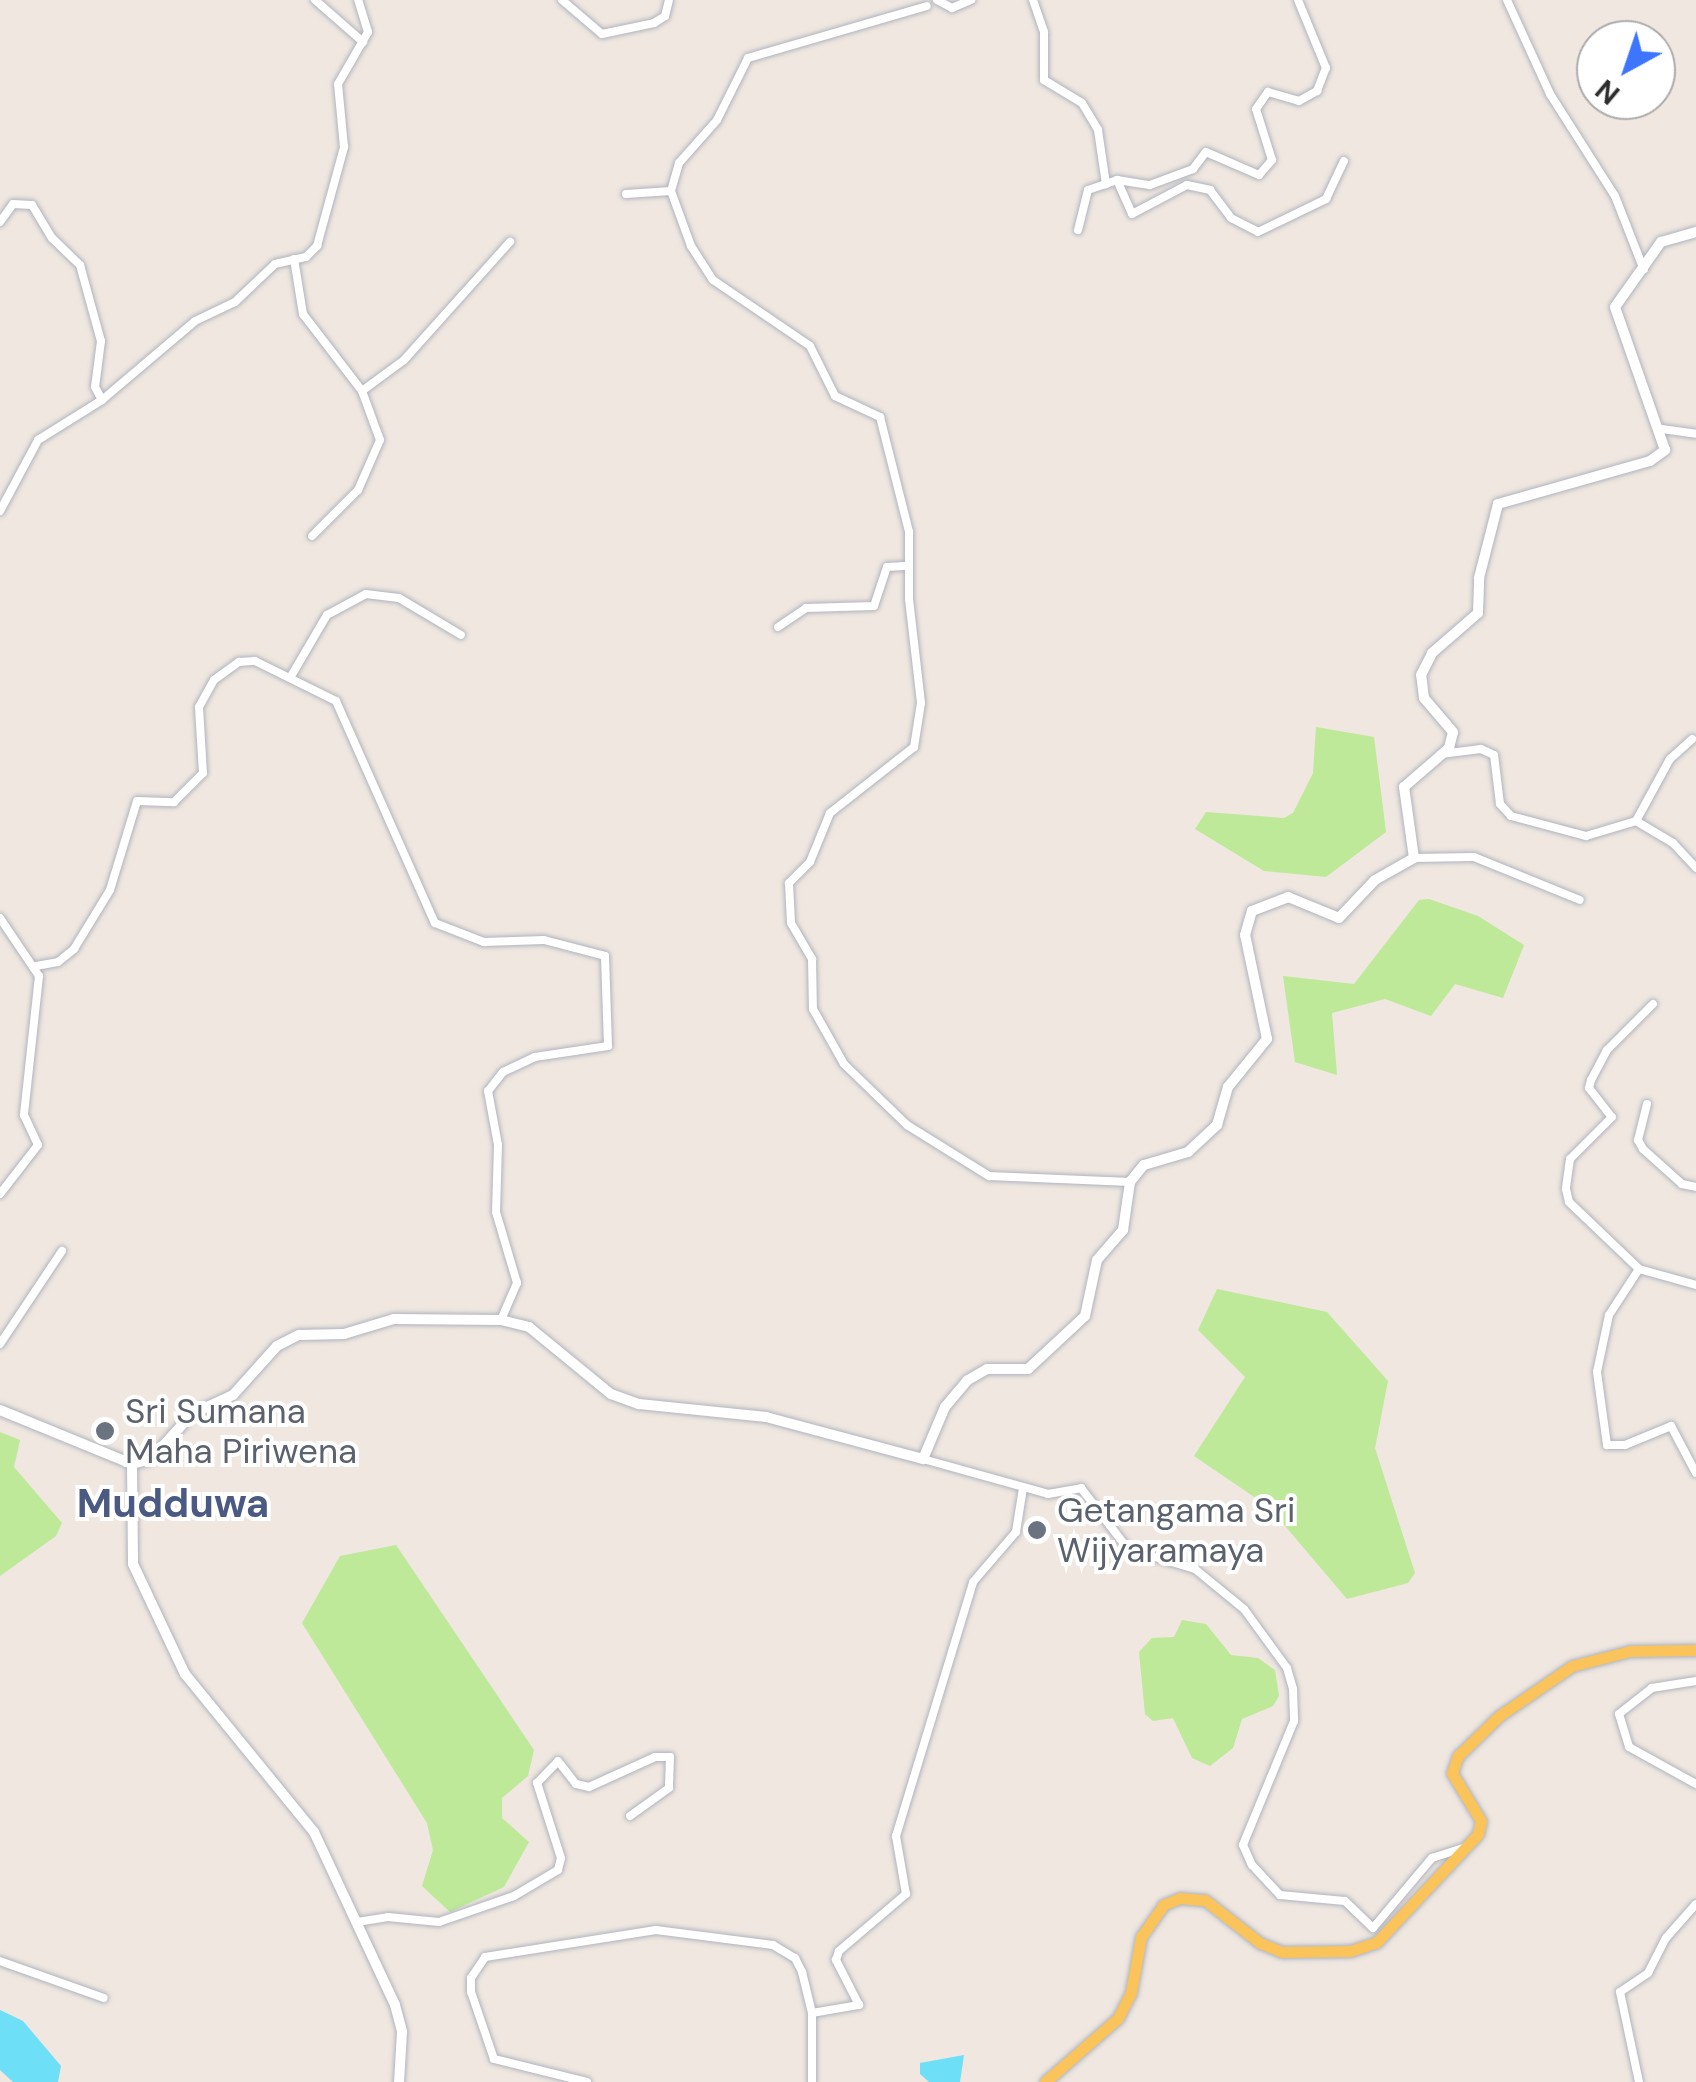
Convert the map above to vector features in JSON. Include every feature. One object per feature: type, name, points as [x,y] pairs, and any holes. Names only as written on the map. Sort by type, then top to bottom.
[{"type":"main road","points":[[1045,2082],[1118,2018],[1131,1992],[1141,1937],[1163,1906],[1205,1900],[1282,1952],[1362,1949],[1389,1932],[1465,1846],[1481,1821],[1453,1783],[1453,1765],[1498,1716],[1580,1664],[1630,1650],[1696,1650]]},
{"type":"street","points":[[315,0],[363,42]]},
{"type":"street","points":[[0,511],[38,440],[102,400],[195,321],[235,302],[275,264],[294,260],[317,246],[344,148],[338,84],[363,42],[368,20],[358,0]]},
{"type":"street","points":[[562,0],[602,34],[654,23],[665,16],[669,0]]},
{"type":"street","points":[[937,0],[952,8],[970,0]]},
{"type":"street","points":[[1033,0],[1044,32],[1044,80],[1082,103],[1098,130],[1106,184]]},
{"type":"street","points":[[1078,230],[1088,190],[1117,180],[1150,185],[1194,168],[1206,152],[1259,175],[1272,160],[1256,109],[1268,92],[1299,101],[1317,90],[1326,68],[1298,0]]},
{"type":"street","points":[[1507,0],[1550,94],[1615,196],[1644,270]]},
{"type":"street","points":[[927,6],[748,58],[717,120],[679,163],[671,191],[691,246],[712,280],[810,346],[835,396],[880,416],[909,532],[921,703],[914,747],[830,813],[810,862],[789,883],[795,934],[812,960],[813,1008],[844,1064],[906,1124],[989,1176],[1130,1182]]},
{"type":"street","points":[[1117,180],[1132,214],[1188,185],[1210,190],[1231,218],[1258,232],[1326,198],[1344,161]]},
{"type":"street","points":[[626,194],[671,191]]},
{"type":"street","points":[[0,222],[13,204],[32,204],[52,238],[80,264],[99,325],[94,387],[102,400]]},
{"type":"street","points":[[1414,858],[1404,786],[1441,754],[1453,732],[1424,698],[1421,675],[1432,653],[1478,613],[1479,578],[1498,504],[1650,461],[1665,450],[1662,429],[1615,320],[1618,301],[1669,236],[1696,232]]},
{"type":"street","points":[[362,391],[404,360],[510,242]]},
{"type":"street","points":[[294,260],[303,314],[362,391],[380,440],[358,490],[312,536]]},
{"type":"street","points":[[1662,429],[1696,434]]},
{"type":"street","points":[[778,627],[806,608],[874,606],[887,566],[909,566]]},
{"type":"street","points":[[290,678],[327,615],[366,594],[399,598],[461,635]]},
{"type":"street","points":[[36,966],[58,962],[74,949],[110,890],[137,801],[174,802],[195,786],[205,758],[198,707],[214,680],[239,662],[255,661],[336,701],[346,714],[435,924],[484,942],[544,940],[605,956],[608,1046],[535,1057],[503,1072],[488,1092],[498,1145],[496,1212],[517,1283],[501,1320]]},
{"type":"street","points":[[1441,754],[1481,749],[1494,756],[1500,804],[1521,820],[1586,836],[1636,821],[1670,759],[1692,739]]},
{"type":"street","points":[[1636,821],[1673,843],[1696,868]]},
{"type":"street","points":[[924,1459],[945,1407],[968,1380],[987,1369],[1028,1369],[1085,1316],[1097,1260],[1126,1220],[1130,1182],[1144,1166],[1206,1141],[1228,1087],[1266,1039],[1245,935],[1252,911],[1288,897],[1339,918],[1375,880],[1414,858],[1474,856],[1580,900]]},
{"type":"street","points":[[0,918],[36,966],[24,1115],[38,1145],[0,1194]]},
{"type":"street","points":[[1653,1004],[1607,1050],[1591,1080],[1589,1088],[1612,1117],[1570,1160],[1566,1189],[1569,1202],[1639,1269],[1696,1285]]},
{"type":"street","points":[[1647,1104],[1638,1140],[1643,1149],[1682,1184],[1696,1187]]},
{"type":"street","points":[[0,1344],[62,1251]]},
{"type":"street","points":[[1639,1269],[1608,1315],[1597,1372],[1607,1445],[1671,1426],[1696,1473]]},
{"type":"street","points":[[0,1410],[132,1464],[151,1459],[184,1421],[233,1395],[267,1354],[299,1336],[344,1334],[394,1319],[501,1320],[529,1327],[611,1394],[638,1404],[766,1417],[1023,1488],[1087,1491],[1128,1549],[1195,1569],[1221,1586],[1287,1668],[1294,1721],[1244,1845],[1252,1866],[1280,1895],[1345,1902],[1373,1928],[1432,1858],[1465,1846]]},
{"type":"street","points":[[132,1464],[134,1564],[184,1674],[314,1832],[395,2005],[402,2032],[399,2082]]},
{"type":"street","points":[[812,2014],[859,2005],[836,1960],[839,1951],[906,1894],[896,1836],[974,1582],[1016,1532],[1023,1488]]},
{"type":"street","points":[[1696,1681],[1652,1688],[1619,1714],[1629,1748],[1696,1784]]},
{"type":"street","points":[[357,1922],[452,1918],[558,1870],[561,1858],[537,1782],[558,1761],[576,1784],[589,1787],[654,1757],[670,1757],[669,1788],[630,1816]]},
{"type":"street","points":[[1639,2082],[1620,1992],[1648,1973],[1696,1904]]},
{"type":"street","points":[[588,2082],[494,2059],[471,1992],[471,1978],[485,1956],[656,1930],[773,1945],[796,1958],[812,2014],[812,2082]]},
{"type":"street","points":[[0,1961],[104,1998]]},
{"type":"green space","points":[[1316,727],[1374,737],[1386,832],[1326,877],[1264,871],[1195,829],[1206,812],[1284,818],[1293,813],[1313,773]]},
{"type":"green space","points":[[1429,899],[1478,916],[1524,945],[1503,998],[1455,984],[1431,1016],[1385,999],[1332,1013],[1337,1075],[1295,1062],[1283,976],[1354,984],[1419,900]]},
{"type":"green space","points":[[1217,1289],[1327,1312],[1388,1381],[1375,1448],[1415,1573],[1408,1583],[1347,1599],[1269,1507],[1194,1456],[1245,1377],[1198,1330]]},
{"type":"green space","points":[[0,1432],[20,1440],[14,1467],[62,1523],[56,1536],[0,1576]]},
{"type":"green space","points":[[396,1545],[534,1750],[528,1776],[502,1798],[502,1818],[529,1842],[504,1887],[450,1912],[422,1886],[433,1850],[427,1823],[302,1623],[340,1556]]},
{"type":"green space","points":[[1182,1620],[1206,1624],[1231,1655],[1258,1658],[1275,1670],[1279,1696],[1273,1706],[1242,1719],[1233,1748],[1210,1766],[1192,1758],[1173,1718],[1153,1721],[1145,1714],[1139,1652],[1152,1638],[1174,1637]]},
{"type":"water","points":[[0,2010],[23,2021],[61,2066],[58,2082],[13,2082],[0,2070]]},
{"type":"water","points":[[964,2055],[960,2082],[929,2082],[920,2074],[920,2063]]},
{"type":"place","name":"Sri Sumana Maha Piriwena","points":[[105,1431]]},
{"type":"place","name":"Getangama Sri Wijyaramaya","points":[[1037,1530]]},
{"type":"district","name":"Mudduwa","points":[[173,1503]]}]
